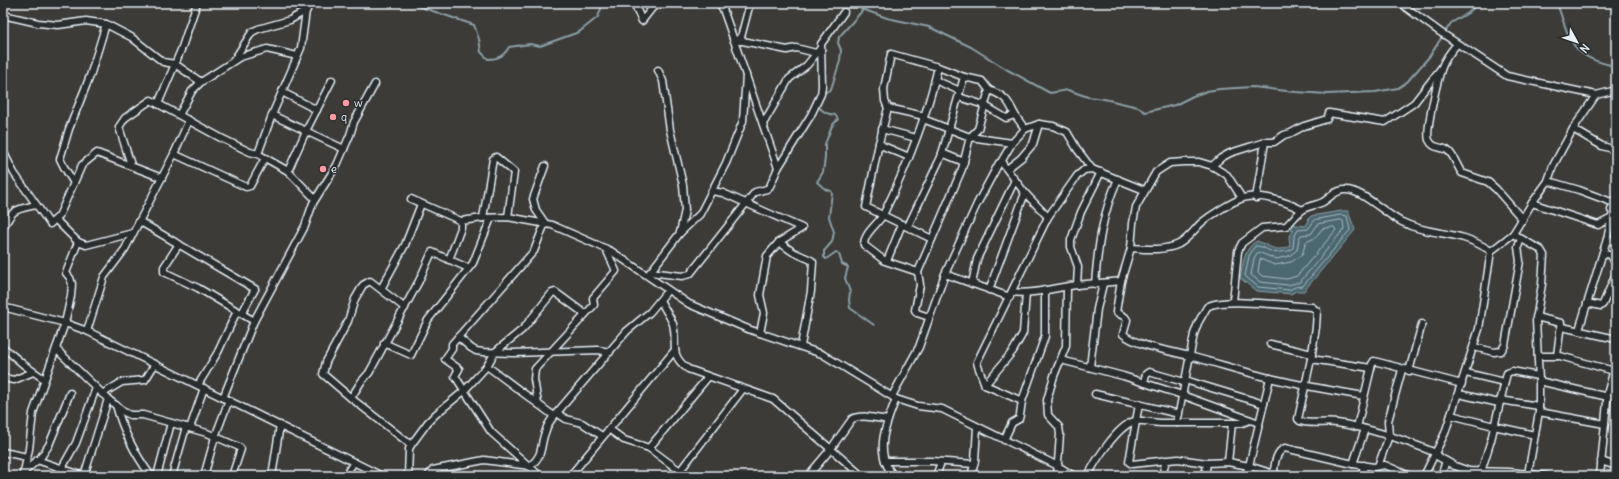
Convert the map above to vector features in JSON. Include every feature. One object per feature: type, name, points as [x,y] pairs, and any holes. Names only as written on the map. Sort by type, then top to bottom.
[{"type":"street","points":[[158,104],[175,64],[197,3]]},
{"type":"street","points":[[258,154],[272,115],[303,40],[307,3]]},
{"type":"street","points":[[634,3],[642,21],[653,7],[664,3]]},
{"type":"street","points":[[719,3],[737,40],[746,76],[778,168]]},
{"type":"street","points":[[737,40],[750,3]]},
{"type":"street","points":[[1400,3],[1448,38],[1507,76],[1596,95],[1616,90]]},
{"type":"street","points":[[233,61],[252,32],[290,20],[307,10]]},
{"type":"street","points":[[763,124],[792,75],[807,65],[818,51],[820,44],[844,12]]},
{"type":"street","points":[[3,15],[38,23],[58,25],[86,21],[106,24],[131,37],[163,62],[175,64],[201,82]]},
{"type":"street","points":[[74,183],[60,159],[69,129],[90,76],[106,24]]},
{"type":"street","points":[[737,40],[787,50],[796,48],[818,51]]},
{"type":"street","points":[[1457,44],[1448,54],[1442,67],[1427,134],[1428,140],[1434,146],[1450,152],[1462,173],[1488,182],[1496,189],[1522,220]]},
{"type":"street","points":[[179,115],[192,91],[201,82],[240,57],[267,48],[297,56]]},
{"type":"street","points":[[648,274],[682,276],[690,274],[755,192],[767,189],[778,168],[811,115],[821,94],[823,80],[818,51]]},
{"type":"street","points":[[932,239],[866,206],[879,142],[888,108],[885,101],[884,89],[891,54],[982,81],[989,90],[997,93],[1009,101],[1015,115],[1025,129]]},
{"type":"street","points":[[918,272],[887,261],[864,245],[864,240],[883,215],[909,157],[923,118],[938,67]]},
{"type":"street","points":[[1212,166],[1221,158],[1230,153],[1265,142],[1274,142],[1284,135],[1304,126],[1327,119],[1330,113],[1385,122],[1414,103],[1442,67]]},
{"type":"street","points":[[658,70],[664,81],[670,130],[683,186],[685,210],[680,233]]},
{"type":"street","points":[[648,274],[680,233],[700,214],[726,163],[743,121],[746,76]]},
{"type":"street","points":[[887,261],[942,153],[964,76]]},
{"type":"street","points":[[288,172],[306,131],[332,80]]},
{"type":"street","points":[[935,80],[960,91]]},
{"type":"street","points":[[204,476],[226,399],[254,321],[305,226],[315,199],[333,173],[354,122],[375,84]]},
{"type":"street","points":[[929,317],[917,313],[915,310],[920,285],[918,272],[964,162],[970,137],[978,129],[989,90]]},
{"type":"street","points":[[282,92],[317,110]]},
{"type":"street","points":[[1424,476],[1452,415],[1474,347],[1479,330],[1491,251],[1513,234],[1532,202],[1548,181],[1553,166],[1573,129],[1596,95]]},
{"type":"street","points":[[959,97],[984,105],[1006,118],[1015,115]]},
{"type":"street","points":[[131,165],[119,127],[120,123],[150,100],[221,138],[265,158],[288,172],[315,199]]},
{"type":"street","points":[[888,108],[923,118],[970,137],[1012,143]]},
{"type":"street","points":[[272,115],[344,149]]},
{"type":"street","points":[[87,331],[104,277],[125,250],[174,154],[189,120]]},
{"type":"street","points":[[1007,169],[1021,158],[1033,144],[1039,124]]},
{"type":"street","points":[[892,475],[885,462],[882,443],[883,434],[894,397],[916,353],[945,274],[976,204],[1012,143],[1025,129],[1039,124],[1053,126],[1067,132],[1077,149],[1092,169]]},
{"type":"street","points":[[882,129],[916,138]]},
{"type":"street","points":[[1573,129],[1602,146],[1616,150]]},
{"type":"street","points":[[879,142],[883,146],[909,157]]},
{"type":"street","points":[[1256,198],[1265,142]]},
{"type":"street","points":[[3,151],[5,161],[49,223],[52,224],[59,216],[84,162],[97,152],[162,178]]},
{"type":"street","points":[[942,153],[964,162]]},
{"type":"street","points":[[174,154],[246,187],[250,186],[265,158]]},
{"type":"street","points":[[483,218],[493,159],[496,157],[514,172],[508,217]]},
{"type":"street","points":[[1001,162],[1025,193],[1048,218]]},
{"type":"street","points":[[1242,198],[1227,175],[1212,166],[1199,162],[1170,163],[1156,172],[1144,190],[1136,207],[1131,248],[1121,281],[1116,312],[1127,318],[1122,334],[1136,342],[1270,378],[1304,386],[1364,396]]},
{"type":"street","points":[[545,166],[533,199],[536,210],[545,223]]},
{"type":"street","points":[[1022,401],[985,385],[977,362],[1048,218],[1077,176],[1084,170],[1092,169],[1144,190]]},
{"type":"street","points":[[1077,285],[1078,267],[1071,247],[1071,240],[1081,212],[1100,172]]},
{"type":"street","points":[[1095,284],[1098,245],[1104,214],[1118,179]]},
{"type":"street","points":[[972,284],[977,259],[1015,180]]},
{"type":"street","points":[[1548,181],[1615,202],[1612,210],[1614,219],[1579,330]]},
{"type":"street","points":[[1233,302],[1238,251],[1242,243],[1262,228],[1286,226],[1302,210],[1319,204],[1334,193],[1352,190],[1370,200],[1385,212],[1402,222],[1422,230],[1465,238],[1491,251]]},
{"type":"street","points":[[712,191],[723,192],[802,226],[801,229],[780,242],[770,252],[766,260],[760,295],[764,313],[760,333]]},
{"type":"street","points":[[989,290],[1025,193]]},
{"type":"street","points":[[1131,248],[1152,249],[1178,244],[1209,217],[1242,198],[1256,198],[1284,202],[1302,210]]},
{"type":"street","points":[[411,199],[461,221],[508,217],[545,223],[606,249],[648,274],[689,304],[760,333],[828,356],[894,397],[918,406],[942,409],[1058,466],[1074,476]]},
{"type":"street","points":[[1532,202],[1598,225],[1614,219]]},
{"type":"street","points":[[381,289],[406,246],[421,204]]},
{"type":"street","points":[[3,228],[10,214],[17,210],[36,205]]},
{"type":"street","points":[[384,343],[411,355],[428,320],[473,263],[491,218]]},
{"type":"street","points":[[56,220],[78,242],[86,245],[134,233]]},
{"type":"street","points":[[139,221],[255,289],[239,312],[218,352],[198,385]]},
{"type":"street","points":[[449,260],[461,228],[461,221]]},
{"type":"street","points":[[540,476],[492,432],[455,376],[459,369],[445,359],[452,349],[452,344],[534,251],[545,223]]},
{"type":"street","points":[[1513,234],[1543,252],[1543,279],[1536,317],[1539,409],[1536,435],[1528,474]]},
{"type":"street","points":[[1474,347],[1494,352],[1501,351],[1506,345],[1520,261],[1518,248],[1521,239]]},
{"type":"street","points":[[1607,240],[1616,243]]},
{"type":"street","points":[[23,475],[29,449],[32,413],[65,323],[72,284],[66,273],[78,242]]},
{"type":"street","points":[[780,242],[788,250],[813,262],[811,291],[801,346]]},
{"type":"street","points":[[179,244],[164,267],[164,272],[198,288],[254,321]]},
{"type":"street","points":[[538,404],[534,373],[535,369],[586,314],[594,304],[593,298],[616,271],[606,249]]},
{"type":"street","points":[[351,398],[360,382],[369,373],[384,343],[405,308],[432,252],[468,268]]},
{"type":"street","points":[[1603,253],[1609,255],[1616,262]]},
{"type":"street","points":[[945,274],[989,290],[1011,295],[1077,285],[1103,284],[1121,281]]},
{"type":"street","points":[[1587,303],[1601,306],[1615,279]]},
{"type":"street","points":[[405,308],[370,281],[363,285],[355,299],[348,321],[323,370],[325,376],[411,445]]},
{"type":"street","points":[[1090,367],[1097,310],[1103,284]]},
{"type":"street","points":[[1057,476],[1060,434],[1059,427],[1048,415],[1047,400],[1054,376],[1066,346],[1067,287]]},
{"type":"street","points":[[428,476],[433,470],[476,461],[493,461],[530,466],[540,455],[545,430],[555,415],[627,331],[650,312],[668,290]]},
{"type":"street","points":[[1004,440],[1012,423],[1019,419],[1022,401],[1045,336],[1044,290]]},
{"type":"street","points":[[408,476],[411,445],[436,414],[464,391],[487,366],[495,352],[523,329],[553,292],[586,314]]},
{"type":"street","points":[[985,385],[1013,351],[1023,333],[1026,293]]},
{"type":"street","points":[[660,300],[671,319],[676,357],[679,363],[688,369],[708,377],[773,399],[830,450],[862,476]]},
{"type":"street","points":[[1177,423],[1198,323],[1207,307],[1219,303],[1233,302],[1316,308],[1316,327],[1298,419],[1300,421],[1336,423],[1358,427],[1402,439],[1435,454],[1468,473],[1480,472],[1547,476]]},
{"type":"street","points":[[3,307],[65,323],[87,331],[382,476]]},
{"type":"street","points":[[1536,317],[1560,322],[1562,327],[1557,356]]},
{"type":"street","points":[[1378,466],[1389,436],[1388,421],[1422,324]]},
{"type":"street","points":[[1562,327],[1616,339]]},
{"type":"street","points":[[458,338],[476,351],[514,353],[604,350],[610,352]]},
{"type":"street","points":[[1270,344],[1311,356],[1371,368]]},
{"type":"street","points":[[3,348],[44,379]]},
{"type":"street","points":[[56,349],[102,394],[130,414],[143,415],[188,428],[238,446],[241,449],[232,476]]},
{"type":"street","points":[[571,475],[675,350]]},
{"type":"street","points":[[1538,356],[1557,356],[1614,371]]},
{"type":"street","points":[[1061,360],[1144,382],[1259,423]]},
{"type":"street","points":[[1358,427],[1364,396],[1374,361],[1462,384]]},
{"type":"street","points":[[1600,476],[1608,394],[1616,362]]},
{"type":"street","points":[[102,394],[122,382],[145,380],[155,364]]},
{"type":"street","points":[[487,366],[555,415],[582,423],[602,436]]},
{"type":"street","points":[[1480,472],[1494,426],[1507,373],[1512,371],[1539,379],[1608,394],[1616,393]]},
{"type":"street","points":[[3,378],[14,380],[33,372]]},
{"type":"street","points":[[1144,382],[1146,374],[1149,372],[1264,404]]},
{"type":"street","points":[[1466,373],[1504,382]]},
{"type":"street","points":[[649,448],[708,377]]},
{"type":"street","points":[[1245,476],[1249,466],[1270,378]]},
{"type":"street","points":[[62,468],[76,443],[96,388]]},
{"type":"street","points":[[172,476],[188,428],[204,388]]},
{"type":"street","points":[[609,429],[624,440],[649,448],[678,473],[743,389]]},
{"type":"street","points":[[23,475],[49,445],[70,393]]},
{"type":"street","points":[[1095,394],[1179,414]]},
{"type":"street","points":[[1459,394],[1539,409],[1605,424]]},
{"type":"street","points":[[37,460],[84,476],[108,399]]},
{"type":"street","points":[[1139,404],[1129,462],[1132,464],[1184,459],[1207,463],[1228,462],[1249,466],[1277,475],[1275,463],[1278,453],[1285,448],[1353,464],[1378,466],[1385,465],[1410,476]]},
{"type":"street","points":[[116,405],[128,439],[139,461],[151,476]]},
{"type":"street","points":[[1452,415],[1536,435]]},
{"type":"street","points":[[808,476],[830,450],[852,419],[856,417],[865,417],[888,420]]},
{"type":"street","points":[[1088,476],[1097,460],[1120,430],[1135,421],[1150,423],[1242,423],[1250,420]]},
{"type":"street","points":[[157,476],[171,423]]},
{"type":"street","points":[[1228,462],[1232,423]]},
{"type":"street","points":[[272,476],[280,425]]},
{"type":"street","points":[[971,476],[974,464],[977,427]]},
{"type":"street","points":[[1353,464],[1365,429]]},
{"type":"street","points":[[3,452],[27,457]]},
{"type":"street","points":[[1162,476],[1166,460]]},
{"type":"street","points":[[1441,476],[1446,461]]},
{"type":"street","points":[[1601,461],[1616,466]]},
{"type":"street","points":[[885,462],[941,462],[974,464]]},
{"type":"street","points":[[936,476],[941,462]]},
{"type":"street","points":[[345,476],[356,463]]},
{"type":"street","points":[[1205,476],[1207,463]]},
{"type":"street","points":[[1362,476],[1364,465]]},
{"type":"street","points":[[571,475],[582,476]]},
{"type":"water","points":[[1348,211],[1355,230],[1304,291],[1296,291],[1291,294],[1256,291],[1240,278],[1249,247],[1257,241],[1277,249],[1285,248],[1290,246],[1289,236],[1294,230],[1291,229],[1294,224],[1306,226],[1309,220],[1308,219],[1311,216]]},
{"type":"waterway","points":[[409,3],[474,25],[479,39],[481,52],[488,59],[500,56],[505,53],[509,47],[530,44],[540,46],[579,32],[598,17],[603,3]]},
{"type":"waterway","points":[[845,3],[887,18],[929,27],[971,47],[1006,69],[1050,93],[1068,90],[1088,97],[1138,107],[1145,112],[1175,105],[1207,91],[1220,89],[1253,87],[1327,94],[1375,92],[1398,88],[1407,82],[1429,57],[1451,23],[1468,13],[1479,3]]},
{"type":"waterway","points":[[1557,3],[1570,38],[1581,53],[1590,59],[1616,66]]},
{"type":"waterway","points":[[863,10],[839,37],[838,43],[841,50],[840,61],[831,89],[823,94],[819,107],[826,113],[835,115],[838,119],[832,126],[825,144],[823,172],[817,182],[832,193],[829,217],[834,232],[832,242],[824,251],[824,257],[826,259],[836,252],[839,254],[842,264],[848,267],[845,278],[850,292],[850,308],[874,325]]},
{"type":"place","name":"w","points":[[346,103]]},
{"type":"place","name":"q","points":[[333,117]]},
{"type":"place","name":"e","points":[[323,169]]}]
